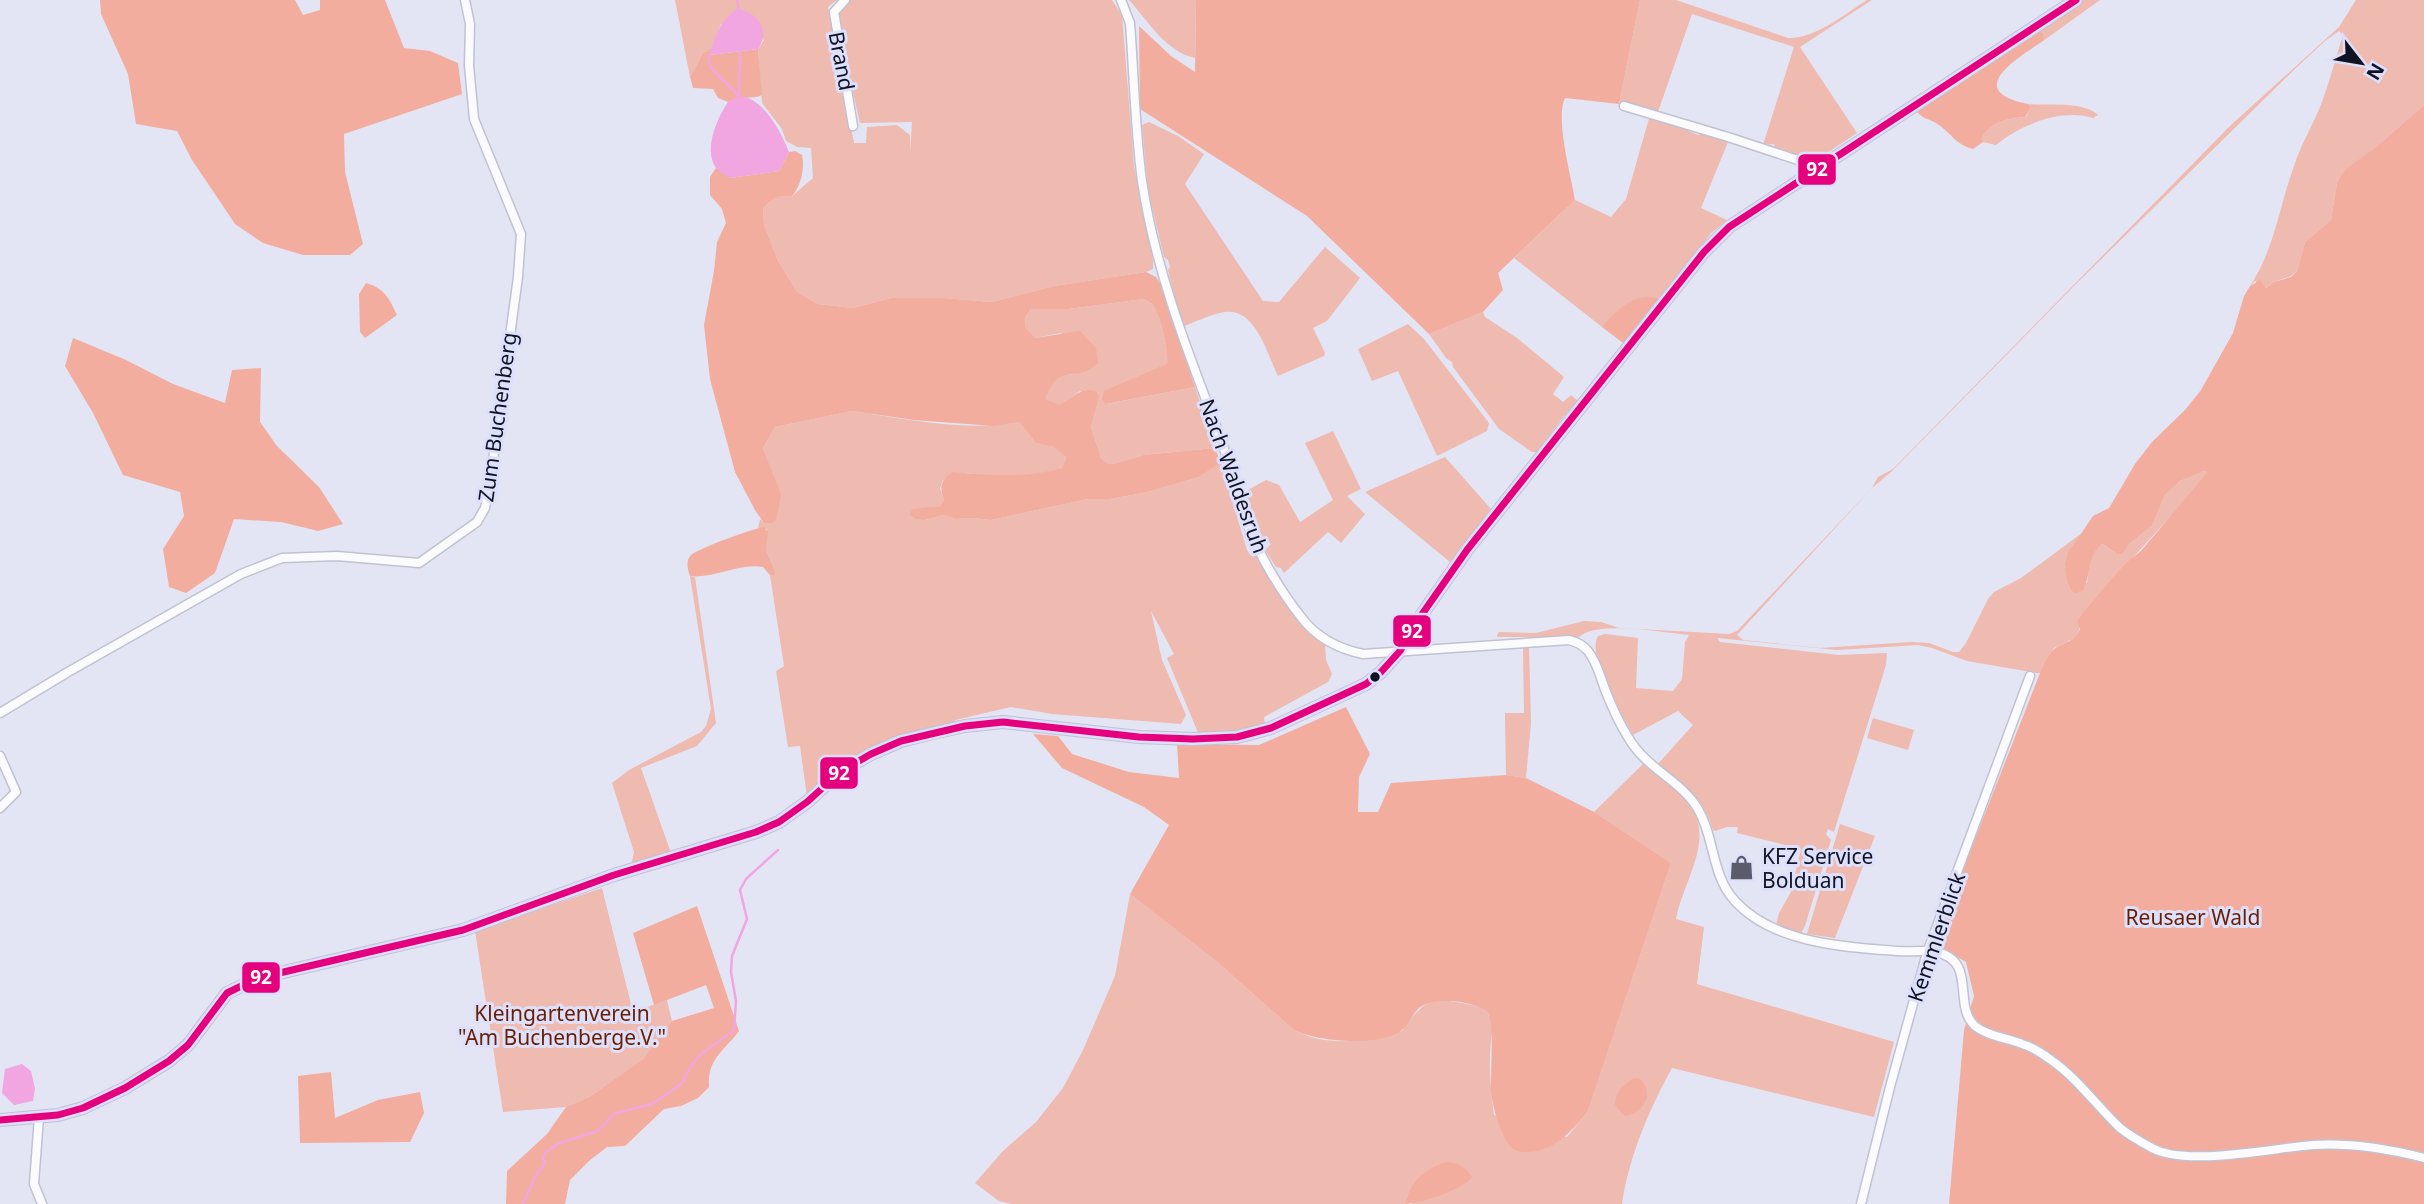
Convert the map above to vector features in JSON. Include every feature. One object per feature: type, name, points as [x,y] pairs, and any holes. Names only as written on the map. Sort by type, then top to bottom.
[{"type":"street","name":"Zum Buchenberg","points":[[0,713],[68,671],[241,574],[282,558],[337,556],[419,563],[477,522],[485,508],[490,482],[518,277],[521,234],[474,118],[469,65],[470,24],[465,0]]},
{"type":"street","name":"Brand","points":[[845,0],[834,12],[834,25],[848,87],[853,126]]},
{"type":"street","points":[[0,1120],[39,1117],[83,1108],[125,1088],[169,1061],[197,1035],[228,993],[258,978],[463,930],[614,875],[756,832],[779,822],[807,802],[840,772],[870,754],[901,741],[988,722],[1139,737],[1237,737],[1271,729],[1366,684],[1381,672],[1399,651],[1467,550],[1704,252],[1728,227],[2076,0]]},
{"type":"street","name":"Nach Waldesruh","points":[[1122,2],[1130,23],[1142,182],[1166,283],[1181,333],[1256,544],[1300,616],[1326,639],[1349,651],[1363,654],[1569,640],[1583,646],[1594,662],[1608,698],[1629,739],[1653,768],[1685,792],[1699,811],[1721,879],[1737,904],[1766,925],[1787,935],[1877,950],[1936,952],[1950,958],[1959,967],[1965,1009],[1973,1024],[1983,1031],[2025,1045],[2052,1060],[2121,1129],[2156,1150],[2218,1156],[2316,1145],[2357,1147],[2424,1158]]},
{"type":"street","points":[[1624,106],[1819,167]]},
{"type":"street","name":"Kemmlerblick","points":[[1861,1204],[1927,953],[2030,676]]},
{"type":"street","points":[[0,756],[16,792],[0,808]]},
{"type":"street","points":[[39,1117],[34,1184],[42,1204]]},
{"type":"green space","points":[[100,0],[295,0],[303,15],[320,10],[320,0],[385,0],[404,48],[430,51],[458,63],[462,94],[344,134],[345,172],[363,244],[350,255],[303,255],[263,243],[235,224],[192,160],[177,131],[136,124],[128,74],[101,14]]},
{"type":"green space","points":[[675,0],[837,0],[828,7],[854,143],[866,143],[867,127],[897,125],[910,135],[910,153],[912,122],[860,123],[835,13],[842,4],[849,0],[1112,0],[1122,15],[1134,166],[1153,269],[1054,286],[992,302],[891,298],[853,308],[818,304],[797,292],[778,261],[764,224],[763,208],[776,197],[792,196],[813,178],[811,148],[797,147],[786,141],[782,129],[762,103],[758,49],[764,40],[721,24],[712,48],[703,53],[690,77]]},
{"type":"green space","points":[[1129,0],[1196,0],[1195,58],[1166,43]]},
{"type":"green space","points":[[1196,0],[1640,0],[1619,104],[1565,98],[1562,107],[1567,162],[1575,200],[1498,273],[1503,290],[1483,312],[1429,334],[1307,216],[1140,109],[1139,26],[1171,56],[1195,72]]},
{"type":"green space","points":[[1640,0],[1676,0],[1788,38],[1819,30],[1867,0],[1872,0],[1800,47],[1857,133],[1815,161],[1776,150],[1774,144],[1763,145],[1794,47],[1692,14],[1658,112],[1627,102],[1619,104]]},
{"type":"green space","points":[[2084,0],[2100,0],[2043,41],[2043,34],[2032,33]]},
{"type":"green space","points":[[2356,0],[2424,0],[2424,105],[2346,170],[2337,182],[2331,220],[2305,242],[2297,271],[2266,288],[2255,281],[2250,286],[2265,257],[2297,158],[2325,94],[2343,35],[2339,31],[2297,67],[2078,282],[1891,472],[1872,488],[1878,477],[1893,469],[2230,126],[2339,27]]},
{"type":"green space","points":[[2039,31],[2043,34],[2043,41],[2009,65],[1997,83],[1999,91],[2009,98],[2028,104],[2031,108],[2025,117],[1995,124],[1982,137],[1983,142],[1973,149],[1961,144],[1936,123],[1917,112],[1921,105]]},
{"type":"green space","points":[[712,48],[710,55],[758,49],[762,95],[728,102],[718,98],[713,89],[693,88],[690,77],[703,53]]},
{"type":"green space","points":[[2028,104],[2075,106],[2098,115],[2093,118],[2068,115],[2042,120],[2017,131],[1996,145],[1983,142],[1982,137],[1995,124],[2026,117],[2031,108]]},
{"type":"green space","name":"Reusaer Wald","points":[[2424,105],[2424,1204],[1949,1204],[1964,1030],[1974,996],[1966,962],[1934,944],[2047,659],[2054,649],[2076,636],[2080,629],[2077,622],[2084,611],[2126,563],[2141,551],[2207,473],[2205,471],[2180,481],[2165,495],[2152,526],[2130,543],[2122,554],[2117,554],[2102,544],[2091,560],[2082,591],[2075,593],[2067,580],[2065,564],[2068,553],[2093,516],[2109,508],[2135,464],[2152,442],[2201,390],[2233,333],[2244,296],[2250,286],[2260,280],[2266,288],[2274,282],[2291,277],[2297,271],[2305,242],[2331,220],[2337,182],[2346,169]]},
{"type":"green space","points":[[1650,115],[1687,127],[1688,131],[1698,135],[1702,133],[1728,142],[1701,208],[1727,220],[1711,233],[1661,298],[1645,299],[1629,306],[1614,315],[1602,327],[1514,258],[1575,200],[1611,217],[1626,199]]},
{"type":"green space","points":[[1149,122],[1178,136],[1204,154],[1185,184],[1263,301],[1279,302],[1325,247],[1360,278],[1327,321],[1313,328],[1324,356],[1278,376],[1259,334],[1245,317],[1225,312],[1182,327],[1168,270],[1170,267],[1164,257],[1148,190],[1142,125]]},
{"type":"green space","points":[[795,151],[802,155],[803,160],[802,177],[798,187],[792,196],[776,197],[763,208],[764,224],[778,261],[797,292],[818,304],[853,308],[891,298],[992,302],[1054,286],[1146,272],[1156,277],[1161,285],[1195,387],[1106,404],[1102,400],[1104,391],[1167,364],[1166,344],[1159,316],[1152,304],[1144,299],[1068,309],[1031,309],[1025,318],[1026,329],[1035,338],[1080,331],[1096,348],[1098,363],[1090,369],[1056,380],[1046,399],[1059,405],[1082,391],[1097,392],[1099,398],[1091,427],[1101,458],[1107,463],[1114,464],[1143,455],[1215,448],[1221,463],[1199,477],[1148,492],[1110,499],[1088,499],[991,520],[956,519],[944,515],[925,520],[916,519],[910,515],[912,509],[940,506],[944,500],[942,484],[952,472],[1035,474],[1062,468],[1066,457],[1053,447],[1036,443],[1019,422],[994,426],[914,420],[852,411],[775,427],[763,448],[781,495],[776,520],[764,523],[735,472],[710,379],[704,325],[717,242],[726,223],[722,209],[710,195],[710,177],[716,168],[730,178],[779,171],[789,152]]},
{"type":"green space","points":[[366,283],[385,295],[397,315],[365,338],[360,332],[359,294]]},
{"type":"green space","points":[[1646,297],[1661,298],[1629,340],[1623,343],[1602,327],[1627,303]]},
{"type":"green space","points":[[1144,299],[1153,305],[1158,315],[1169,358],[1167,365],[1102,400],[1107,404],[1195,387],[1215,448],[1143,455],[1114,464],[1107,463],[1101,458],[1091,427],[1099,398],[1080,391],[1059,406],[1046,399],[1050,385],[1060,375],[1076,374],[1061,333],[1035,338],[1026,330],[1025,318],[1032,308],[1068,309]]},
{"type":"green space","points":[[1483,312],[1485,317],[1517,338],[1564,377],[1553,394],[1563,402],[1571,395],[1578,401],[1537,452],[1532,452],[1499,429],[1429,334]]},
{"type":"green space","points":[[1408,324],[1424,339],[1489,423],[1487,431],[1437,456],[1398,371],[1372,381],[1358,349]]},
{"type":"green space","points":[[73,338],[126,360],[173,384],[225,403],[232,370],[261,368],[260,422],[277,446],[319,487],[343,524],[318,531],[281,522],[234,519],[215,573],[186,593],[169,587],[163,549],[184,516],[180,492],[123,475],[93,413],[65,366]]},
{"type":"green space","points":[[852,411],[957,425],[1019,422],[1036,443],[1053,447],[1066,457],[1062,468],[1042,474],[997,477],[967,473],[943,480],[940,488],[944,500],[940,506],[932,507],[925,520],[944,515],[956,519],[991,520],[1088,499],[1110,499],[1148,492],[1199,477],[1221,463],[1247,550],[1251,556],[1257,554],[1295,614],[1325,645],[1326,660],[1332,674],[1328,682],[1264,717],[1265,726],[1239,732],[1199,735],[1167,658],[1174,654],[1151,611],[1162,660],[1186,715],[1181,724],[1052,714],[1011,707],[955,720],[955,723],[878,746],[843,765],[807,797],[800,746],[788,747],[776,671],[784,666],[770,575],[774,576],[776,573],[766,550],[767,529],[758,528],[760,519],[764,523],[780,495],[763,448],[775,427]]},
{"type":"green space","points":[[1333,431],[1361,489],[1347,496],[1365,514],[1341,543],[1328,532],[1284,573],[1281,568],[1276,567],[1265,550],[1271,544],[1268,541],[1262,545],[1254,531],[1243,496],[1246,491],[1266,480],[1279,485],[1300,522],[1333,500],[1305,443]]},
{"type":"green space","points":[[1445,457],[1491,509],[1450,562],[1365,492]]},
{"type":"green space","points":[[2205,471],[2208,474],[2084,611],[2077,637],[2054,648],[2040,673],[1967,661],[1918,645],[1837,650],[1717,638],[1720,642],[1839,655],[1887,653],[1886,665],[1834,832],[1828,829],[1826,834],[1831,840],[1805,926],[1801,933],[1795,933],[1776,925],[1779,913],[1791,892],[1801,849],[1737,833],[1738,827],[1713,830],[1698,801],[1657,765],[1693,725],[1678,711],[1633,735],[1601,671],[1597,658],[1598,636],[1605,634],[1638,638],[1636,688],[1673,691],[1682,679],[1685,642],[1689,635],[1615,628],[1588,632],[1579,637],[1497,635],[1499,632],[1536,633],[1584,621],[1601,622],[1619,628],[1729,634],[1737,631],[1872,488],[1737,635],[1743,640],[1820,648],[1929,643],[1959,652],[1994,592],[2021,578],[2082,533],[2069,553],[2087,584],[2092,557],[2101,544],[2117,554],[2122,553],[2152,526],[2165,495],[2180,481]]},
{"type":"green space","points":[[764,527],[768,532],[766,550],[776,573],[774,576],[763,567],[754,566],[690,576],[688,563],[691,555],[726,539]]},
{"type":"green space","points":[[690,576],[695,577],[716,723],[697,746],[641,768],[671,853],[631,865],[634,852],[612,783],[629,770],[701,732],[706,726],[711,709]]},
{"type":"green space","points":[[1529,647],[1531,723],[1526,778],[1506,775],[1505,713],[1524,713],[1523,648]]},
{"type":"green space","points":[[1346,707],[1370,754],[1359,777],[1358,812],[1378,812],[1391,783],[1506,775],[1526,778],[1594,812],[1671,863],[1588,1111],[1568,1133],[1552,1145],[1533,1152],[1523,1152],[1512,1148],[1505,1139],[1496,1117],[1491,1091],[1490,1018],[1482,1009],[1453,1001],[1433,1002],[1418,1009],[1402,1030],[1380,1039],[1365,1041],[1333,1040],[1294,1030],[1216,961],[1130,894],[1169,825],[1144,807],[1062,768],[1033,734],[1058,736],[1072,754],[1129,772],[1179,778],[1177,744],[1259,745]]},
{"type":"green space","points":[[1873,718],[1914,730],[1908,750],[1867,738]]},
{"type":"green space","points":[[1643,764],[1681,794],[1693,809],[1698,824],[1697,855],[1676,919],[1704,927],[1697,984],[1894,1042],[1874,1117],[1672,1068],[1641,1134],[1622,1204],[1411,1204],[1421,1200],[1408,1195],[1405,1204],[1012,1204],[999,1201],[975,1183],[1003,1151],[1036,1122],[1063,1088],[1083,1050],[1115,976],[1130,894],[1216,961],[1294,1030],[1308,1036],[1348,1041],[1402,1031],[1423,1006],[1436,1001],[1465,1003],[1483,1009],[1492,1022],[1490,1070],[1494,1115],[1567,1137],[1588,1111],[1671,863],[1594,812]]},
{"type":"green space","points":[[1840,824],[1875,836],[1835,938],[1807,934]]},
{"type":"green space","name":"Kleingartenverein \"Am Buchenberge.V.\"","points":[[602,888],[633,1012],[667,1000],[672,1021],[643,1059],[589,1097],[566,1107],[503,1112],[475,931]]},
{"type":"green space","points":[[697,906],[739,1031],[714,1062],[709,1087],[698,1098],[681,1106],[664,1109],[625,1146],[607,1147],[589,1161],[570,1180],[565,1204],[506,1204],[507,1171],[547,1134],[566,1107],[589,1097],[643,1059],[672,1021],[714,1008],[706,985],[654,1005],[633,933]]},
{"type":"green space","points":[[331,1072],[335,1118],[378,1100],[420,1092],[424,1113],[410,1142],[300,1143],[298,1076]]},
{"type":"green space","points":[[1634,1078],[1640,1079],[1644,1084],[1647,1096],[1642,1107],[1625,1116],[1615,1105],[1616,1100],[1621,1089]]},
{"type":"green space","points":[[1446,1162],[1461,1166],[1472,1177],[1441,1195],[1405,1204],[1415,1182],[1431,1169]]},
{"type":"shaded area","points":[[738,9],[752,14],[760,24],[763,36],[758,49],[709,55],[723,23]]},
{"type":"shaded area","points":[[739,96],[756,102],[770,117],[781,135],[789,152],[779,171],[730,178],[716,168],[712,161],[711,143],[720,117],[728,102]]},
{"type":"shaded area","points":[[22,1064],[31,1071],[35,1089],[33,1101],[14,1105],[2,1093],[5,1069]]},
{"type":"waterway","points":[[737,0],[738,9]]},
{"type":"waterway","points":[[739,96],[740,51]]},
{"type":"waterway","points":[[709,55],[710,67],[739,96]]},
{"type":"waterway","points":[[523,1204],[545,1162],[543,1158],[546,1152],[557,1144],[598,1131],[614,1114],[651,1104],[663,1097],[682,1083],[700,1055],[734,1030],[736,1001],[731,972],[732,956],[747,919],[740,890],[746,879],[778,850]]},
{"type":"transit line","name":"92","points":[[0,1120],[58,1115],[83,1108],[125,1088],[169,1061],[188,1045],[227,993],[258,978],[463,930],[614,875],[756,832],[779,822],[807,802],[840,772],[901,741],[965,726],[1003,722],[1139,737],[1237,737],[1271,728],[1366,684],[1400,651],[1418,620],[1467,550],[1704,252],[1729,227],[2076,0]]},
{"type":"place","name":"KFZ Service Bolduan","points":[[1742,868]]}]
